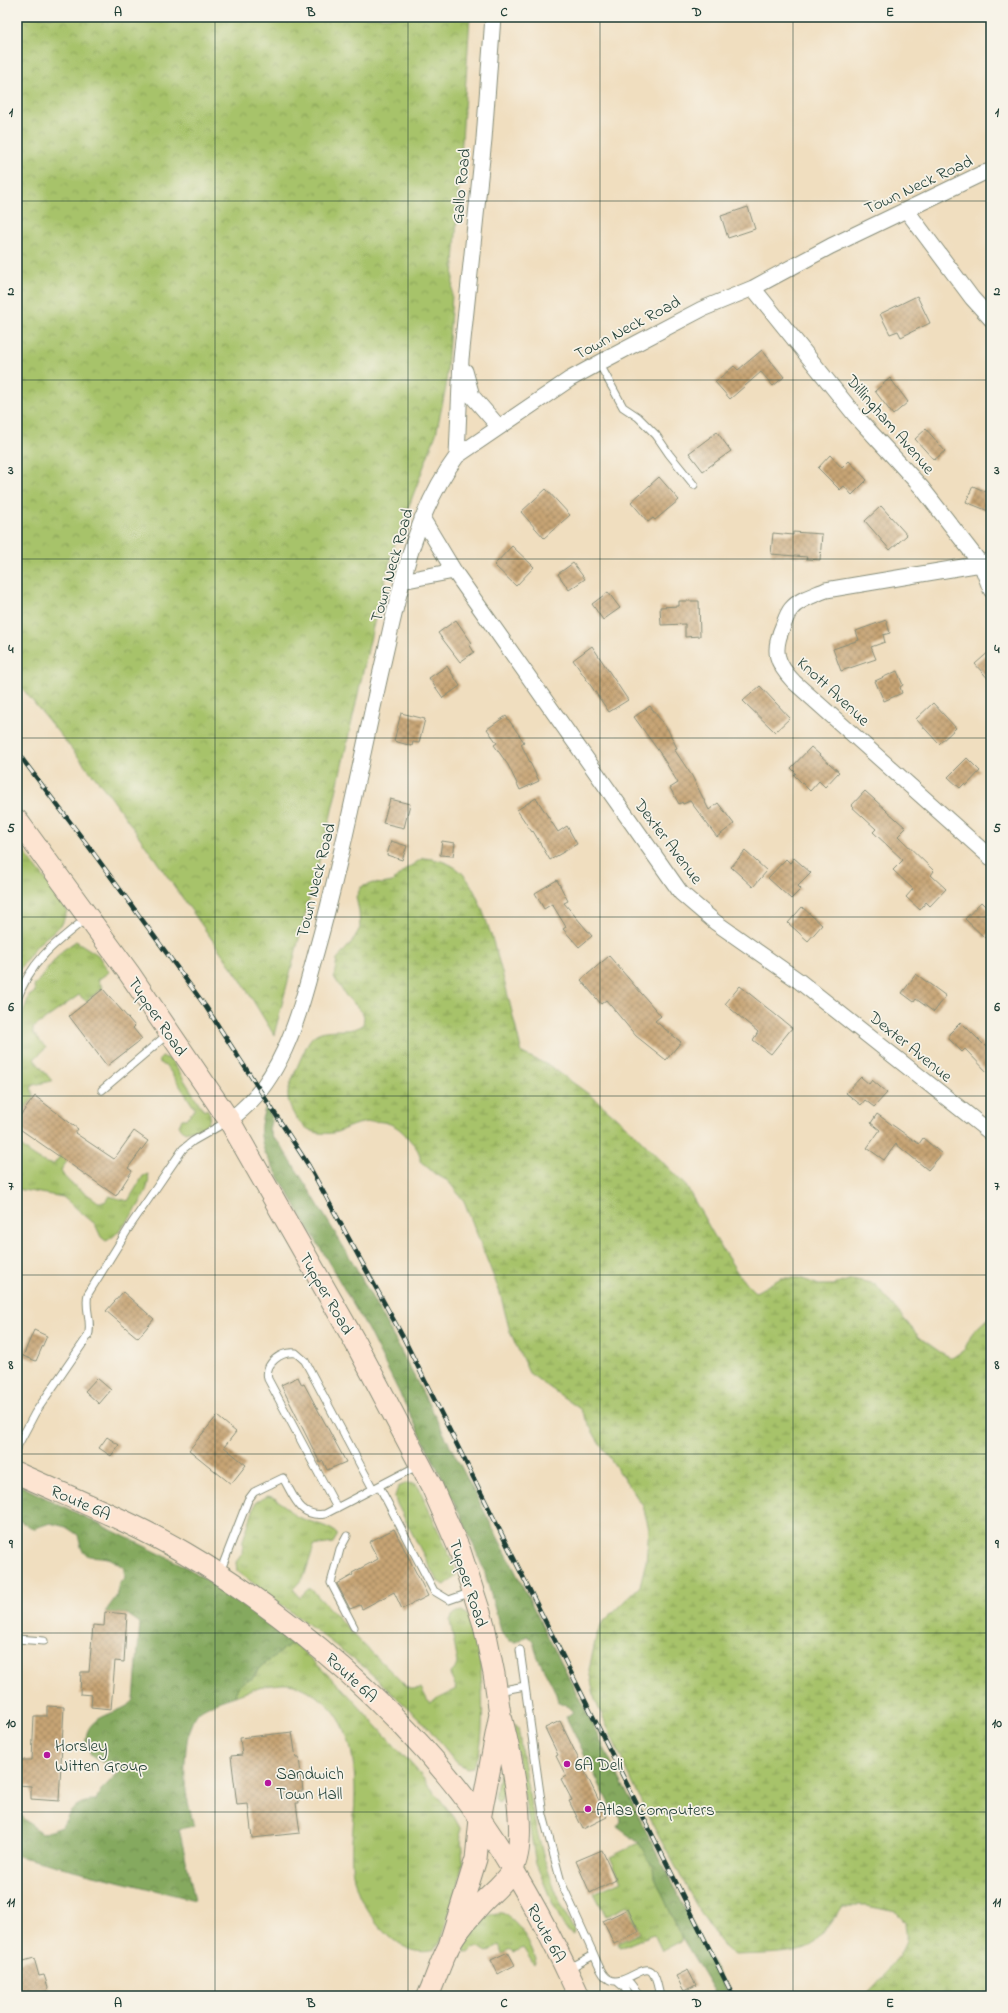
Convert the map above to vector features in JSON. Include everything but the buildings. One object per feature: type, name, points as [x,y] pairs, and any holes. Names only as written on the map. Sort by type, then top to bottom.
[{"type":"main road","name":"Tupper Road","points":[[17,820],[88,917],[229,1120],[354,1340],[420,1464],[450,1527],[474,1592],[488,1641],[500,1714],[480,1819],[476,1859],[448,1949]]},
{"type":"main road","name":"Route 6A","points":[[17,1473],[149,1534],[220,1574],[321,1648],[368,1692],[435,1762],[480,1819],[540,1918],[579,1996]]},
{"type":"main road","points":[[428,1996],[448,1949],[476,1909],[495,1892],[512,1870],[518,1844],[519,1827],[511,1760],[500,1714]]},
{"type":"street","name":"Gallo Road","points":[[457,456],[461,359],[484,139],[493,17]]},
{"type":"street","name":"Town Neck Road","points":[[229,1120],[256,1098],[272,1074],[293,1030],[333,892],[402,581],[422,518],[444,474],[457,456],[570,378],[702,309],[753,288],[831,246],[907,211],[983,173],[991,171]]},
{"type":"street","points":[[907,211],[972,298],[991,319]]},
{"type":"street","name":"Dillingham Avenue","points":[[753,288],[855,415],[922,488],[986,562],[991,590]]},
{"type":"street","name":"Gallo Road","points":[[461,359],[472,396],[500,427]]},
{"type":"street","name":"Dexter Avenue","points":[[422,518],[454,570],[681,893],[715,922],[799,981],[991,1134]]},
{"type":"street","name":"Knott Avenue","points":[[986,562],[826,590],[808,598],[791,609],[778,638],[776,655],[782,669],[794,682],[991,858]]},
{"type":"street","points":[[402,581],[454,570]]},
{"type":"lane","points":[[599,363],[623,407],[638,417],[656,434],[668,454],[694,485]]},
{"type":"lane","points":[[17,1000],[26,978],[44,953],[88,917]]},
{"type":"lane","points":[[102,1090],[169,1032]]},
{"type":"lane","points":[[17,1447],[35,1413],[88,1336],[90,1327],[86,1302],[88,1294],[132,1223],[183,1149],[193,1141],[229,1120]]},
{"type":"lane","points":[[337,1508],[268,1379],[267,1369],[270,1364],[286,1354],[296,1353],[305,1361],[434,1591],[449,1600],[474,1592]]},
{"type":"lane","points":[[220,1574],[248,1500],[254,1492],[283,1478],[300,1508],[306,1513],[312,1515],[325,1514],[420,1464]]},
{"type":"lane","points":[[347,1536],[340,1549],[331,1583],[354,1628]]},
{"type":"lane","points":[[17,1639],[44,1641]]},
{"type":"lane","points":[[520,1650],[541,1802],[546,1826],[567,1896],[605,1977],[630,1983],[640,1996]]},
{"type":"lane","points":[[497,1691],[525,1686]]},
{"type":"lane","points":[[566,1969],[594,1956]]},
{"type":"lane","points":[[620,1981],[646,1969],[651,1970],[654,1973],[660,1996]]},
{"type":"lane","points":[[620,1981],[628,1996]]},
{"type":"green space","points":[[17,17],[470,17],[446,387],[436,434],[394,546],[373,627],[330,819],[274,1035],[240,979],[111,797],[17,682]]},
{"type":"green space","points":[[17,843],[64,901],[67,911],[62,924],[37,945],[17,973]]},
{"type":"green space","points":[[423,858],[447,863],[460,871],[470,884],[480,903],[497,956],[522,1053],[550,1066],[594,1098],[634,1133],[686,1186],[719,1244],[741,1278],[756,1292],[781,1278],[800,1278],[819,1285],[833,1285],[852,1279],[875,1284],[919,1337],[940,1352],[952,1358],[964,1350],[973,1332],[991,1315],[991,1996],[864,1996],[882,1978],[895,1961],[906,1940],[905,1921],[896,1912],[867,1906],[842,1906],[816,1941],[805,1948],[796,1951],[735,1955],[719,1941],[695,1903],[643,1806],[595,1700],[589,1670],[596,1637],[602,1623],[640,1586],[646,1561],[649,1529],[643,1506],[598,1441],[580,1409],[529,1373],[510,1332],[500,1293],[464,1201],[448,1181],[435,1174],[420,1161],[418,1151],[415,1146],[402,1132],[390,1124],[377,1121],[354,1125],[334,1133],[319,1133],[302,1124],[297,1119],[290,1107],[288,1100],[289,1089],[310,1040],[321,1032],[350,1030],[363,1025],[364,1016],[362,1012],[346,996],[334,977],[337,959],[352,942],[360,928],[356,897],[361,887],[373,883],[382,884],[392,882],[406,869]]},
{"type":"green space","points":[[76,941],[98,955],[109,972],[98,980],[103,988],[86,1001],[79,995],[33,1028],[33,1033],[46,1048],[34,1059],[52,1081],[33,1085],[31,1088],[34,1096],[17,1119],[17,1031],[29,996],[35,992],[34,986],[62,951]]},
{"type":"green space","points":[[162,1057],[168,1058],[172,1061],[204,1111],[207,1109],[210,1114],[208,1123],[202,1128],[185,1132],[179,1126],[182,1119],[186,1119],[195,1109],[168,1068],[158,1061]]},
{"type":"green space","points":[[266,1106],[272,1117],[269,1130],[272,1137],[279,1143],[355,1266],[401,1351],[509,1559],[729,1996],[717,1996],[681,1936],[655,1878],[654,1866],[651,1864],[639,1843],[617,1827],[620,1822],[619,1814],[611,1808],[566,1717],[573,1712],[566,1705],[558,1701],[537,1656],[532,1639],[527,1636],[516,1642],[509,1641],[502,1634],[484,1570],[461,1516],[368,1330],[265,1153],[261,1130],[262,1119]]},
{"type":"green space","points":[[17,1142],[34,1156],[50,1164],[54,1164],[63,1152],[70,1157],[61,1170],[63,1175],[72,1184],[98,1202],[105,1202],[109,1196],[128,1201],[143,1176],[148,1174],[149,1181],[146,1190],[135,1211],[120,1230],[106,1241],[101,1237],[95,1224],[63,1197],[17,1189]]},
{"type":"green space","points":[[407,1483],[416,1484],[419,1488],[455,1568],[456,1575],[445,1585],[437,1581],[396,1502],[395,1496],[398,1487]]},
{"type":"green space","points":[[17,1484],[183,1565],[233,1596],[293,1642],[259,1668],[252,1679],[240,1684],[235,1696],[216,1702],[202,1709],[194,1717],[188,1734],[185,1781],[187,1798],[194,1826],[179,1829],[195,1900],[17,1856],[17,1812],[42,1834],[62,1827],[74,1808],[89,1801],[96,1801],[101,1790],[120,1771],[119,1762],[102,1762],[91,1755],[86,1740],[88,1731],[92,1724],[98,1719],[121,1709],[134,1700],[140,1623],[127,1614],[105,1612],[116,1597],[119,1583],[125,1578],[124,1568],[110,1559],[90,1556],[84,1553],[78,1535],[66,1527],[50,1523],[32,1529],[17,1519]]},
{"type":"green space","points":[[268,1496],[279,1501],[296,1516],[327,1527],[337,1533],[333,1543],[314,1546],[304,1577],[293,1589],[300,1597],[308,1589],[311,1589],[360,1641],[406,1686],[412,1689],[421,1688],[429,1703],[457,1689],[450,1675],[458,1663],[450,1621],[454,1614],[462,1611],[470,1618],[473,1624],[479,1653],[482,1698],[481,1741],[478,1757],[473,1767],[467,1768],[457,1763],[425,1724],[364,1667],[237,1571],[236,1562],[242,1554],[243,1540],[256,1502]]},
{"type":"green space","points":[[293,1642],[343,1689],[415,1768],[454,1817],[460,1828],[463,1861],[458,1886],[440,1943],[434,1950],[422,1952],[411,1950],[395,1941],[372,1918],[359,1896],[352,1869],[352,1837],[355,1804],[354,1765],[348,1737],[335,1713],[325,1702],[313,1694],[288,1684],[254,1689],[235,1696],[239,1685],[255,1676],[259,1668]]},
{"type":"green space","points":[[515,1724],[518,1727],[526,1780],[537,1832],[552,1882],[574,1930],[573,1935],[566,1930],[536,1864],[514,1737]]},
{"type":"green space","points":[[501,1763],[505,1787],[501,1801],[498,1803],[495,1798]]},
{"type":"green space","points":[[639,1843],[651,1864],[654,1866],[655,1878],[681,1936],[681,1941],[662,1951],[654,1934],[620,1948],[618,1943],[640,1933],[628,1906],[606,1916],[594,1893],[621,1881],[610,1857]]},
{"type":"green space","points":[[495,1913],[502,1913],[514,1921],[523,1932],[536,1959],[534,1965],[523,1948],[513,1952],[510,1949],[503,1954],[499,1946],[487,1952],[479,1947],[473,1949],[469,1953],[464,1952],[468,1938],[477,1925],[488,1916]]},
{"type":"railway","points":[[17,752],[89,847],[206,1007],[309,1166],[403,1337],[733,1996]]},
{"type":"place","name":"Horsley Witten Group","points":[[47,1755]]},
{"type":"place","name":"6A Deli","points":[[567,1764]]},
{"type":"place","name":"Sandwich Town Hall","points":[[268,1783]]},
{"type":"place","name":"Atlas Computers","points":[[588,1809]]}]
